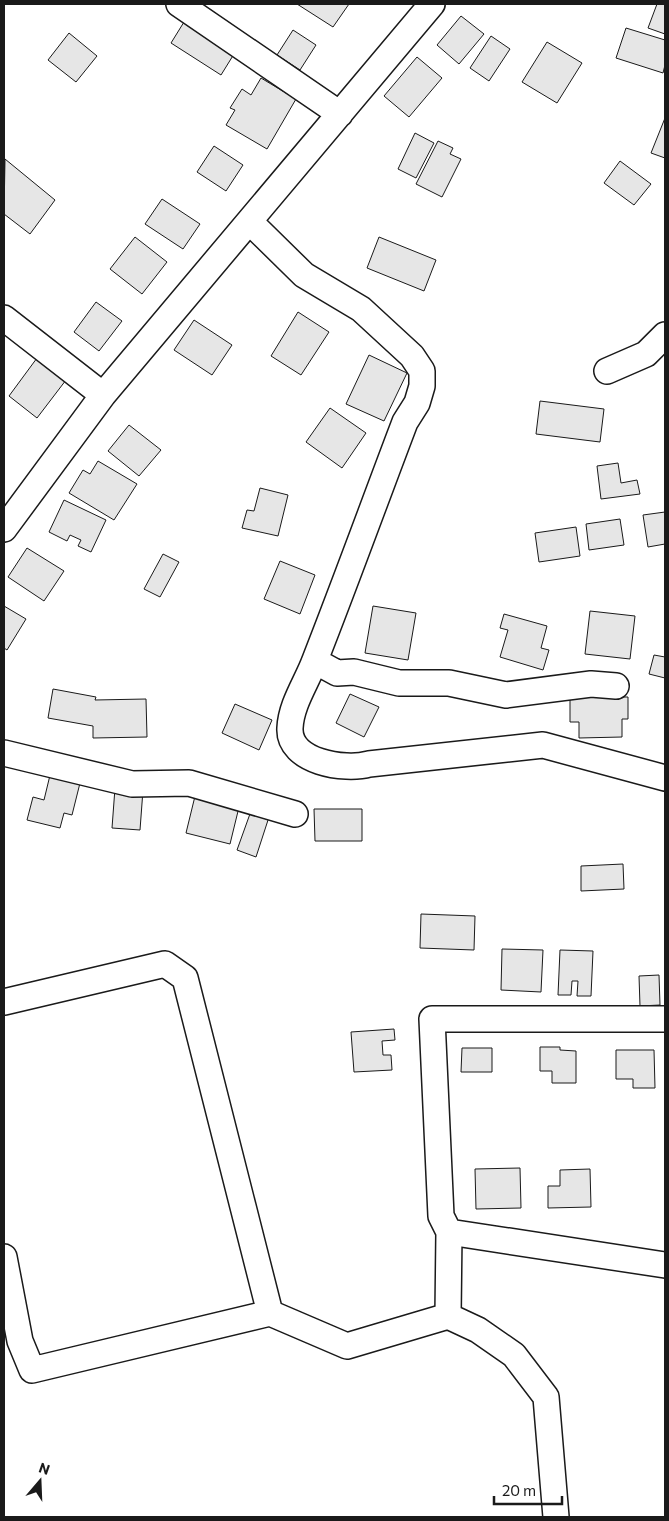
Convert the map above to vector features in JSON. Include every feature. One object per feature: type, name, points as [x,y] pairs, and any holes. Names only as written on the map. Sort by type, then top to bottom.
[{"type":"street","points":[[179,4],[340,114]]},
{"type":"street","points":[[4,529],[103,395],[432,4]]},
{"type":"street","points":[[250,222],[304,275],[361,309],[412,356],[422,372],[422,386],[417,404],[405,422],[315,661],[294,709],[290,729],[293,742],[300,750],[327,763],[356,768],[389,762],[543,745],[665,778]]},
{"type":"street","points":[[4,318],[103,395]]},
{"type":"street","points":[[607,371],[646,354],[665,335]]},
{"type":"street","points":[[315,661],[337,673],[354,672],[399,683],[449,683],[506,695],[591,684],[616,686]]},
{"type":"street","points":[[4,753],[132,784],[189,783],[295,814]]},
{"type":"street","points":[[4,1002],[164,964],[185,978],[270,1313]]},
{"type":"street","points":[[448,1316],[449,1232],[441,1216],[432,1019],[665,1019]]},
{"type":"street","points":[[449,1232],[665,1264]]},
{"type":"street","points":[[4,1256],[20,1341],[32,1370],[270,1313],[347,1346],[448,1316],[478,1330],[514,1355],[546,1397],[556,1517]]},
{"type":"building","points":[[297,4],[349,4],[333,27]]},
{"type":"building","points":[[657,4],[665,4],[665,34],[648,28]]},
{"type":"building","points":[[461,16],[484,34],[459,64],[437,45]]},
{"type":"building","points":[[184,22],[234,54],[221,75],[171,43]]},
{"type":"building","points":[[626,28],[665,40],[665,65],[663,73],[616,58]]},
{"type":"building","points":[[293,30],[316,45],[300,70],[277,55]]},
{"type":"building","points":[[69,33],[97,56],[76,82],[48,60]]},
{"type":"building","points":[[491,36],[510,49],[489,81],[470,68]]},
{"type":"building","points":[[547,42],[582,63],[557,103],[522,82]]},
{"type":"building","points":[[417,57],[442,78],[409,117],[384,96]]},
{"type":"building","points":[[261,78],[296,99],[267,149],[226,125],[235,110],[230,108],[242,89],[251,95]]},
{"type":"building","points":[[665,118],[665,158],[651,153]]},
{"type":"building","points":[[415,133],[434,143],[416,178],[398,169]]},
{"type":"building","points":[[438,141],[453,148],[450,154],[461,159],[442,197],[416,184]]},
{"type":"building","points":[[214,146],[243,165],[226,191],[197,172]]},
{"type":"building","points":[[5,159],[55,200],[30,234],[4,214]]},
{"type":"building","points":[[620,161],[651,184],[634,205],[604,183]]},
{"type":"building","points":[[162,199],[200,224],[183,249],[145,224]]},
{"type":"building","points":[[135,237],[167,262],[142,294],[110,269]]},
{"type":"building","points":[[379,237],[436,260],[424,291],[367,268]]},
{"type":"building","points":[[96,302],[122,321],[99,351],[74,332]]},
{"type":"building","points":[[298,312],[329,332],[301,375],[271,356]]},
{"type":"building","points":[[194,320],[232,345],[212,375],[174,350]]},
{"type":"building","points":[[369,355],[407,373],[384,421],[346,404]]},
{"type":"building","points":[[37,358],[66,380],[37,418],[9,396]]},
{"type":"building","points":[[540,401],[604,409],[600,442],[536,434]]},
{"type":"building","points":[[330,408],[366,433],[342,468],[306,442]]},
{"type":"building","points":[[129,425],[161,450],[139,476],[108,451]]},
{"type":"building","points":[[98,461],[137,484],[114,520],[69,493],[83,470],[90,474]]},
{"type":"building","points":[[618,463],[621,483],[637,480],[640,494],[601,499],[597,466]]},
{"type":"building","points":[[260,488],[288,495],[278,536],[242,528],[247,510],[254,511]]},
{"type":"building","points":[[64,500],[106,520],[91,552],[78,546],[81,540],[70,535],[67,541],[49,532]]},
{"type":"building","points":[[665,512],[665,544],[648,547],[643,515]]},
{"type":"building","points":[[620,519],[624,545],[589,550],[586,524]]},
{"type":"building","points":[[576,527],[580,556],[539,562],[535,533]]},
{"type":"building","points":[[27,548],[64,571],[44,601],[8,577]]},
{"type":"building","points":[[163,554],[179,562],[160,597],[144,589]]},
{"type":"building","points":[[280,561],[315,575],[300,614],[264,599]]},
{"type":"building","points":[[4,606],[26,619],[7,650],[4,648]]},
{"type":"building","points":[[373,606],[416,613],[408,660],[365,653]]},
{"type":"building","points":[[590,611],[635,616],[630,659],[585,654]]},
{"type":"building","points":[[504,614],[547,626],[541,648],[549,650],[543,670],[500,657],[508,630],[500,628]]},
{"type":"building","points":[[654,655],[665,657],[665,678],[649,674]]},
{"type":"building","points":[[53,689],[96,697],[95,700],[146,699],[147,737],[93,738],[93,726],[48,718]]},
{"type":"building","points":[[350,694],[379,707],[364,737],[336,723]]},
{"type":"building","points":[[570,697],[628,697],[628,719],[622,719],[622,737],[579,738],[579,722],[570,722]]},
{"type":"building","points":[[235,704],[272,720],[259,750],[222,733]]},
{"type":"building","points":[[51,771],[81,779],[72,815],[64,813],[60,828],[27,820],[33,797],[44,800]]},
{"type":"building","points":[[115,788],[143,790],[140,830],[112,828]]},
{"type":"building","points":[[196,792],[240,803],[230,844],[186,833]]},
{"type":"building","points":[[314,809],[362,809],[362,841],[315,841]]},
{"type":"building","points":[[251,811],[269,817],[256,857],[237,850]]},
{"type":"building","points":[[623,864],[624,889],[581,891],[581,866]]},
{"type":"building","points":[[421,914],[475,916],[474,950],[420,948]]},
{"type":"building","points":[[502,949],[543,950],[541,992],[501,990]]},
{"type":"building","points":[[560,950],[593,951],[591,996],[577,996],[578,981],[572,981],[571,995],[558,995]]},
{"type":"building","points":[[659,975],[660,1005],[640,1006],[639,976]]},
{"type":"building","points":[[394,1029],[395,1040],[382,1041],[383,1055],[391,1055],[392,1070],[354,1072],[351,1032]]},
{"type":"building","points":[[540,1047],[560,1047],[560,1050],[576,1051],[576,1083],[552,1083],[552,1071],[540,1071]]},
{"type":"building","points":[[462,1048],[492,1048],[492,1072],[461,1072]]},
{"type":"building","points":[[616,1050],[654,1050],[655,1088],[633,1088],[633,1079],[616,1079]]},
{"type":"building","points":[[520,1168],[521,1208],[476,1209],[475,1169]]},
{"type":"building","points":[[590,1169],[591,1207],[548,1208],[548,1186],[560,1186],[560,1170]]}]
